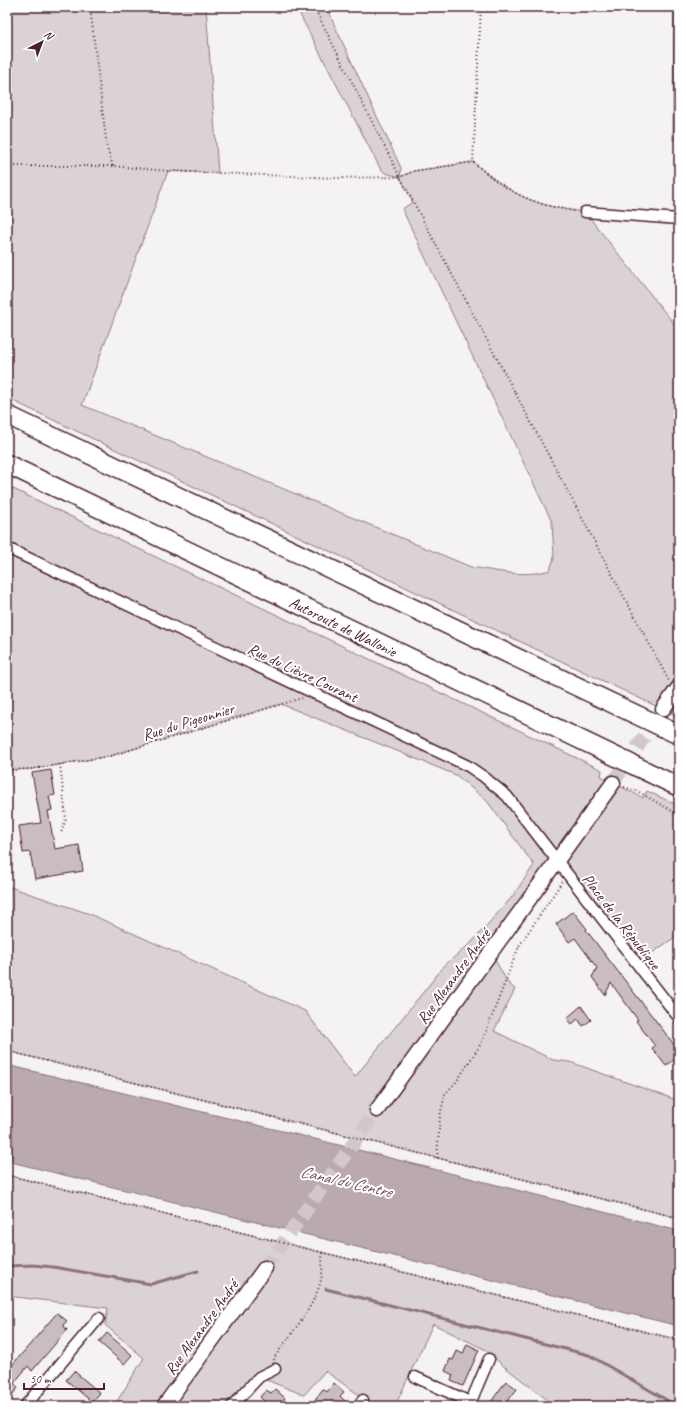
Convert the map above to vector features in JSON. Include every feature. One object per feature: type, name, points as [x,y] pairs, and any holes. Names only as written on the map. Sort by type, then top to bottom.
[{"type":"highway","points":[[7,415],[679,735]]},
{"type":"highway","name":"Autoroute de Wallonie","points":[[7,464],[679,787]]},
{"type":"street","points":[[584,212],[679,219]]},
{"type":"street","name":"Rue du Lièvre Courant","points":[[7,548],[460,763],[484,777],[507,796],[556,862]]},
{"type":"street","points":[[663,709],[677,690]]},
{"type":"street","name":"Rue Alexandre André","points":[[377,1110],[613,783]]},
{"type":"street","name":"Place de la République","points":[[556,862],[679,1018]]},
{"type":"street","name":"Rue Alexandre André","points":[[164,1406],[265,1268]]},
{"type":"street","points":[[24,1406],[99,1318]]},
{"type":"street","points":[[416,1377],[470,1404],[489,1359]]},
{"type":"street","points":[[232,1406],[259,1377],[275,1369]]},
{"type":"path","points":[[90,7],[107,148],[113,166]]},
{"type":"path","points":[[314,7],[400,177],[677,690]]},
{"type":"path","points":[[474,162],[481,7]]},
{"type":"path","points":[[7,166],[113,166],[252,175],[337,178],[400,177],[414,171],[474,162]]},
{"type":"path","points":[[474,162],[495,181],[524,198],[554,208],[584,212]]},
{"type":"path","name":"Rue du Pigeonnier","points":[[7,770],[33,769],[110,756],[315,694]]},
{"type":"path","points":[[60,764],[66,818],[61,833]]},
{"type":"path","points":[[613,783],[637,791],[679,815]]},
{"type":"path","points":[[437,1158],[440,1116],[445,1094],[458,1081],[482,1042],[519,946],[553,892],[567,876]]},
{"type":"path","points":[[7,1051],[679,1218]]},
{"type":"path","points":[[7,1175],[679,1340]]},
{"type":"path","points":[[275,1369],[274,1358],[316,1292],[321,1280],[322,1252]]},
{"type":"shaded area","points":[[7,7],[206,7],[218,173],[168,171],[82,405],[471,567],[520,574],[550,570],[554,558],[552,522],[402,209],[413,202],[400,177],[414,171],[473,162],[487,174],[524,198],[537,203],[567,210],[585,212],[679,330],[679,717],[7,398]]},
{"type":"shaded area","points":[[296,7],[326,7],[401,168],[400,177],[385,173],[380,168]]},
{"type":"shaded area","points":[[674,7],[679,7],[679,140],[673,140]]},
{"type":"shaded area","points":[[7,486],[602,770],[601,776],[643,798],[647,791],[679,806],[679,934],[637,964],[556,862],[491,953],[508,983],[515,989],[494,1031],[553,1060],[570,1062],[679,1101],[679,1218],[7,1051],[7,886],[90,914],[305,1011],[355,1077],[445,965],[472,942],[512,897],[534,865],[487,801],[456,775],[281,704],[110,756],[33,769],[7,770]]},
{"type":"shaded area","points":[[7,1175],[679,1340],[679,1406],[555,1406],[501,1364],[486,1350],[433,1324],[395,1406],[375,1406],[325,1371],[304,1395],[259,1377],[232,1406],[114,1406],[144,1358],[105,1325],[108,1308],[7,1296]]},
{"type":"water","name":"Canal du Centre","points":[[7,1065],[307,1137],[679,1231],[679,1326],[7,1161]]},
{"type":"building","points":[[51,770],[55,795],[49,796],[52,810],[48,811],[55,849],[79,845],[83,871],[35,879],[30,852],[23,853],[19,826],[41,823],[32,773]]},
{"type":"building","points":[[573,911],[679,1051],[679,1056],[666,1066],[652,1048],[655,1046],[636,1021],[638,1020],[611,983],[605,995],[592,977],[597,968],[575,938],[569,942],[556,924]]},
{"type":"building","points":[[581,1006],[591,1020],[583,1026],[578,1019],[572,1024],[567,1018]]},
{"type":"building","points":[[57,1313],[67,1321],[63,1325],[67,1330],[32,1371],[28,1366],[14,1383],[18,1388],[12,1395],[7,1391],[7,1371]]},
{"type":"building","points":[[107,1333],[132,1355],[124,1364],[99,1342]]},
{"type":"building","points":[[467,1344],[479,1350],[463,1386],[451,1381],[453,1375],[445,1371],[450,1359],[453,1360],[457,1351],[463,1354]]},
{"type":"building","points":[[74,1371],[100,1393],[92,1402],[66,1380]]},
{"type":"building","points":[[506,1381],[517,1389],[504,1406],[488,1406]]},
{"type":"building","points":[[334,1383],[344,1392],[340,1396],[345,1401],[340,1406],[310,1406],[323,1389],[327,1392]]},
{"type":"building","points":[[275,1389],[285,1398],[278,1406],[260,1406],[264,1401],[260,1397],[266,1390],[271,1393]]},
{"type":"waterway","points":[[7,1266],[33,1265],[53,1267],[151,1284],[198,1271]]},
{"type":"waterway","points":[[326,1289],[589,1355],[677,1406]]},
{"type":"tunnel","points":[[613,783],[663,709]]},
{"type":"tunnel","points":[[265,1268],[377,1110]]}]
